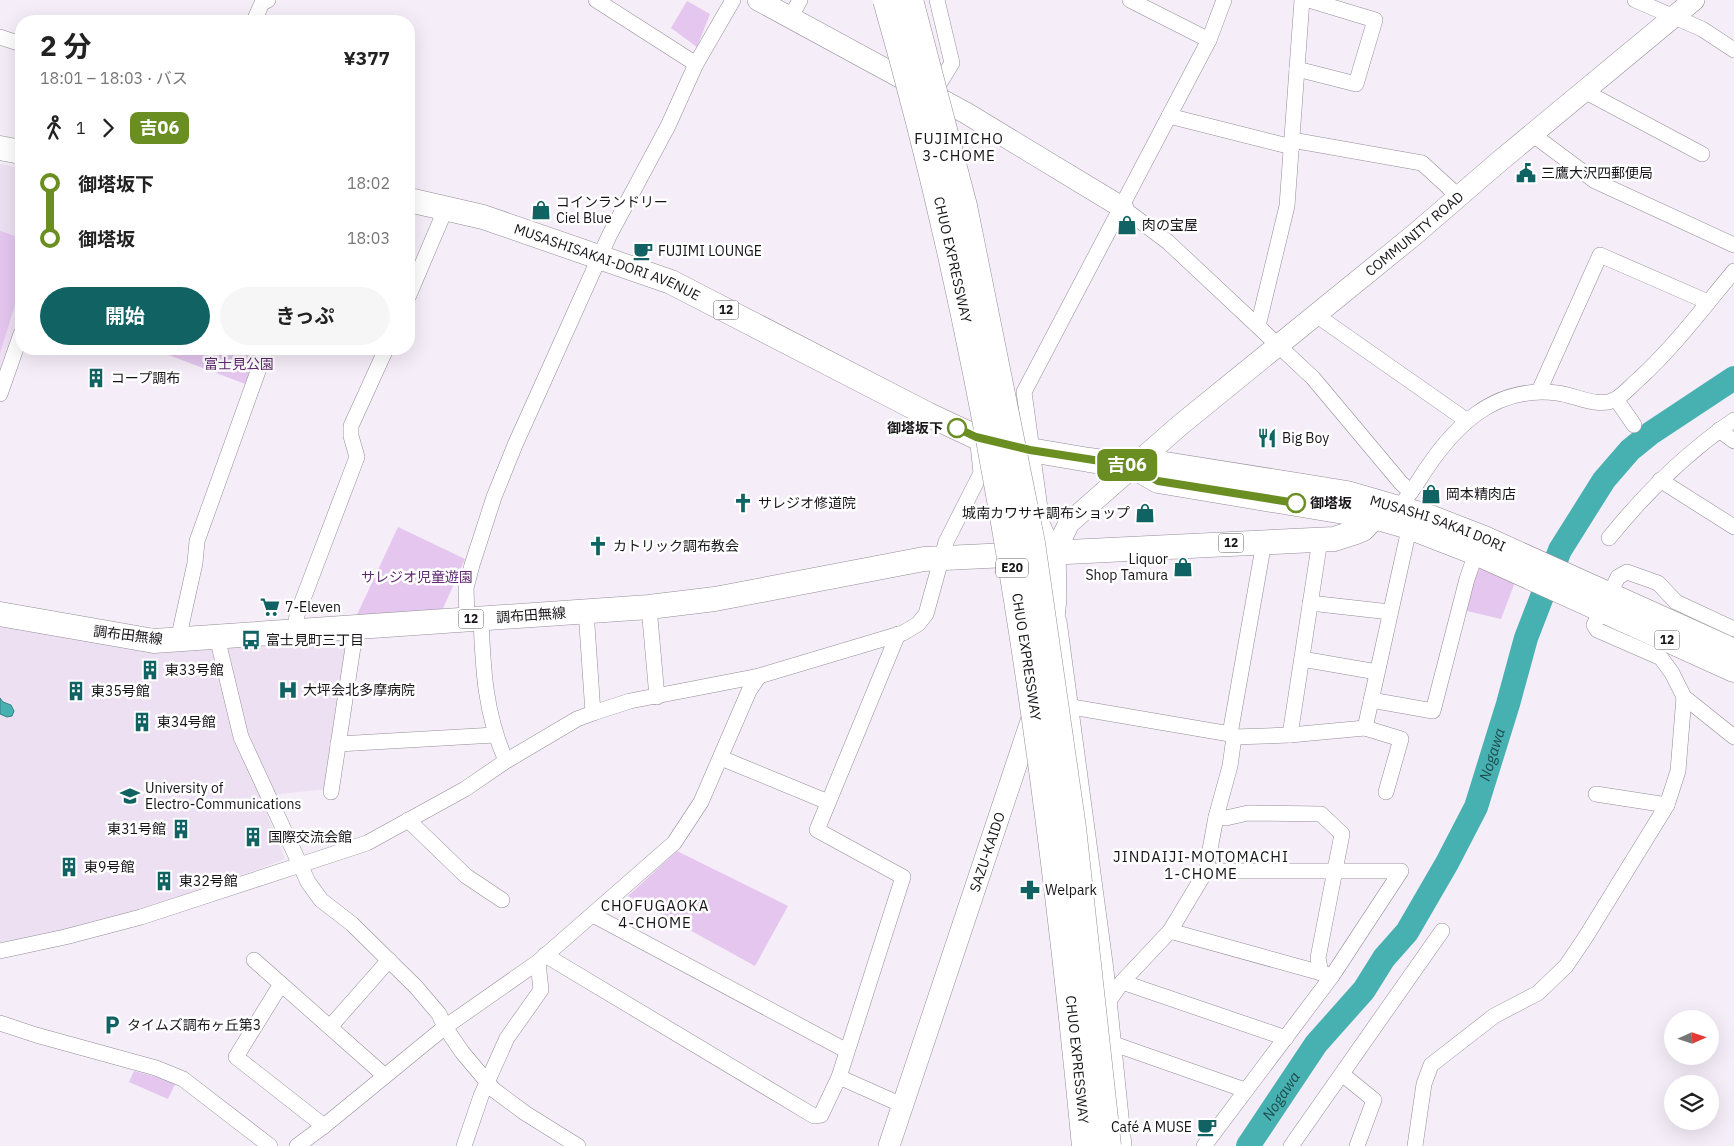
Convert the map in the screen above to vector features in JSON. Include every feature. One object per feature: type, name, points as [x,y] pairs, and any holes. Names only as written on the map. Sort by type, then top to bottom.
[{"type":"highway","name":"CHUO EXPRESSWAY","points":[[887,0],[914,93],[943,216],[993,454],[1021,621],[1051,831],[1086,1146]]},
{"type":"highway","name":"CHUO EXPRESSWAY","points":[[909,0],[963,206],[1043,548],[1107,1146]]},
{"type":"highway","points":[[926,0],[993,290],[1022,462],[1043,548]]},
{"type":"main road","points":[[0,148],[15,151]]},
{"type":"main road","name":"MUSASHISAKAI-DORI AVENUE","points":[[415,201],[483,217],[601,256],[678,286],[927,414],[976,437],[1030,450],[1132,466]]},
{"type":"main road","name":"MUSASHI SAKAI DORI","points":[[1132,466],[1158,481],[1399,513],[1450,523],[1533,570],[1604,602],[1734,670]]},
{"type":"main road","name":"12","points":[[941,558],[1043,548],[1334,539],[1356,532],[1399,513]]},
{"type":"main road","name":"MUSASHI SAKAI DORI","points":[[1399,513],[1476,554],[1533,570]]},
{"type":"main road","name":"調布田無線","points":[[0,614],[154,641],[178,640],[699,602],[907,561],[941,558]]},
{"type":"main road","name":"MUSASHI SAKAI DORI","points":[[1604,602],[1734,651]]},
{"type":"street","points":[[257,15],[262,3],[268,0]]},
{"type":"street","points":[[596,0],[696,64]]},
{"type":"street","points":[[506,761],[495,735],[486,697],[474,619],[466,588],[494,497],[515,445],[601,256],[668,126],[696,64],[733,0]]},
{"type":"street","points":[[758,0],[795,9],[932,96],[966,114],[1122,208],[1168,242],[1313,378],[1401,483],[1390,612],[1365,728]]},
{"type":"street","points":[[932,96],[952,63],[937,0]]},
{"type":"street","points":[[1130,0],[1209,40]]},
{"type":"street","points":[[1043,548],[1042,523],[1030,450],[1024,392],[1209,40],[1224,0]]},
{"type":"street","points":[[1258,326],[1287,206],[1302,0]]},
{"type":"street","points":[[1297,69],[1356,84],[1375,20],[1309,0]]},
{"type":"street","points":[[1635,0],[1702,29],[1734,50]]},
{"type":"street","name":"COMMUNITY ROAD","points":[[1043,548],[1132,466],[1414,235],[1458,196],[1694,0]]},
{"type":"street","points":[[0,37],[15,42]]},
{"type":"street","points":[[1584,91],[1702,154]]},
{"type":"street","points":[[1169,116],[1292,143],[1422,163],[1458,196]]},
{"type":"street","points":[[1532,134],[1595,181],[1734,245]]},
{"type":"street","points":[[415,282],[446,208]]},
{"type":"street","points":[[1539,391],[1600,255],[1708,302]]},
{"type":"street","points":[[1399,513],[1438,450],[1466,420],[1510,396],[1539,391],[1566,394],[1592,402],[1616,399],[1668,353],[1734,271]]},
{"type":"street","points":[[1316,315],[1466,420]]},
{"type":"street","points":[[0,394],[15,351]]},
{"type":"street","points":[[178,640],[195,563],[197,541],[264,355]]},
{"type":"street","points":[[295,630],[297,615],[357,456],[351,436],[351,426],[383,355]]},
{"type":"street","points":[[1616,399],[1634,425]]},
{"type":"street","points":[[1609,538],[1660,480],[1719,430],[1734,420]]},
{"type":"street","points":[[1719,430],[1734,441]]},
{"type":"street","points":[[0,951],[141,918],[367,843],[465,789],[506,761],[577,720],[593,713],[630,701],[759,676],[898,634],[918,624],[926,614],[946,542],[981,473],[976,437]]},
{"type":"street","points":[[1660,480],[1734,527]]},
{"type":"street","points":[[1290,735],[1320,540]]},
{"type":"street","points":[[1109,1001],[1122,982],[1170,931],[1206,871],[1216,817],[1230,766],[1232,736],[1264,542]]},
{"type":"street","name":"SAZU-KAIDO","points":[[889,1146],[1023,750],[1053,637],[1056,598],[1043,548]]},
{"type":"street","points":[[1371,700],[1433,711],[1467,579],[1476,554]]},
{"type":"street","points":[[1734,629],[1676,602],[1658,584],[1636,573],[1624,572],[1618,577],[1594,624],[1597,630],[1661,658],[1684,697],[1734,737]]},
{"type":"street","points":[[1056,598],[1072,707],[1109,1001],[1124,1146]]},
{"type":"street","points":[[1310,603],[1390,612]]},
{"type":"street","points":[[649,607],[657,697]]},
{"type":"street","points":[[586,611],[593,713]]},
{"type":"street","points":[[331,792],[356,627]]},
{"type":"street","points":[[541,959],[814,1116],[821,1115],[839,1077],[903,877],[817,830],[898,634]]},
{"type":"street","points":[[217,637],[241,737],[299,866],[321,900],[352,924],[427,1000],[462,1052],[494,1090],[525,1113],[578,1146]]},
{"type":"street","points":[[1302,660],[1377,672]]},
{"type":"street","points":[[297,1146],[445,1027],[541,959],[674,843],[701,802],[749,691],[759,676]]},
{"type":"street","points":[[1414,1146],[1424,1084],[1431,1066],[1494,1016],[1538,993],[1566,966],[1667,805],[1678,770],[1684,697]]},
{"type":"street","points":[[1072,707],[1232,736],[1290,735],[1365,728],[1400,738],[1386,792]]},
{"type":"street","points":[[338,744],[495,735]]},
{"type":"street","points":[[721,758],[828,802]]},
{"type":"street","points":[[1596,794],[1667,805]]},
{"type":"street","points":[[1216,817],[1226,818],[1248,813],[1321,814],[1342,834],[1318,958],[1326,975]]},
{"type":"street","points":[[408,820],[466,876],[502,900]]},
{"type":"street","points":[[1204,1146],[1286,1038],[1326,975],[1401,871],[1206,871]]},
{"type":"street","points":[[593,915],[847,1052]]},
{"type":"street","points":[[1170,931],[1326,975]]},
{"type":"street","points":[[1290,1146],[1442,931]]},
{"type":"street","points":[[464,1146],[488,1081],[507,1038],[541,990],[541,959]]},
{"type":"street","points":[[254,960],[385,1076]]},
{"type":"street","points":[[330,1027],[389,960]]},
{"type":"street","points":[[1122,982],[1286,1038]]},
{"type":"street","points":[[281,984],[236,1057],[324,1126]]},
{"type":"street","points":[[0,1023],[36,1035],[156,1068],[183,1079],[270,1146]]},
{"type":"street","points":[[1114,1044],[1245,1090]]},
{"type":"street","points":[[1342,1074],[1374,1100],[1357,1146]]},
{"type":"street","points":[[839,1077],[902,1105]]},
{"type":"shaded area","points":[[0,164],[15,167],[15,328],[0,374]]},
{"type":"shaded area","name":"University of Electro-Communications","points":[[0,623],[212,645],[234,733],[285,859],[190,894],[61,935],[0,942]]},
{"type":"shaded area","name":"大坪会北多摩病院","points":[[351,634],[327,789],[271,795],[246,738],[223,642]]},
{"type":"green space","points":[[687,1],[710,14],[697,47],[671,28]]},
{"type":"green space","points":[[0,231],[15,236],[15,305],[0,353]]},
{"type":"green space","name":"富士見公園","points":[[169,355],[260,355],[248,385]]},
{"type":"green space","name":"サレジオ児童遊園","points":[[398,527],[465,559],[441,613],[356,617]]},
{"type":"green space","points":[[1479,560],[1517,577],[1501,619],[1467,611]]},
{"type":"green space","points":[[677,851],[788,906],[755,966],[628,896]]},
{"type":"green space","points":[[134,1071],[176,1082],[168,1099],[129,1082]]},
{"type":"water","points":[[0,698],[3,702],[11,705],[14,711],[12,716],[7,717],[0,714]]},
{"type":"waterway","name":"Nogawa","points":[[1248,1146],[1316,1044],[1364,990],[1384,958],[1407,932],[1447,863],[1476,807],[1526,638],[1560,550],[1604,480],[1630,450],[1651,433],[1734,378]]},
{"type":"bus line","name":"吉06","points":[[957,428],[976,437],[1030,450],[1132,466],[1158,481],[1296,503]]},
{"type":"place","name":"三鷹大沢四郵便局","points":[[1526,173]]},
{"type":"place","name":"コインランドリー Ciel Blue","points":[[541,210]]},
{"type":"place","name":"肉の宝屋","points":[[1127,225]]},
{"type":"place","name":"FUJIMI LOUNGE","points":[[643,251]]},
{"type":"place","name":"コープ調布","points":[[96,378]]},
{"type":"place","name":"御塔坂下","points":[[957,428]]},
{"type":"place","name":"Big Boy","points":[[1267,438]]},
{"type":"place","name":"岡本精肉店","points":[[1431,494]]},
{"type":"place","name":"サレジオ修道院","points":[[743,503]]},
{"type":"place","name":"御塔坂","points":[[1296,503]]},
{"type":"place","name":"城南カワサキ調布ショップ","points":[[1145,513]]},
{"type":"place","name":"カトリック調布教会","points":[[598,546]]},
{"type":"place","name":"Liquor Shop Tamura","points":[[1183,567]]},
{"type":"place","name":"7-Eleven","points":[[270,607]]},
{"type":"place","name":"富士見町三丁目","points":[[251,640]]},
{"type":"place","name":"東33号館","points":[[150,670]]},
{"type":"place","name":"大坪会北多摩病院","points":[[288,690]]},
{"type":"place","name":"東35号館","points":[[76,691]]},
{"type":"place","name":"東34号館","points":[[142,722]]},
{"type":"place","name":"University of Electro-Communications","points":[[130,796]]},
{"type":"place","name":"東31号館","points":[[181,829]]},
{"type":"place","name":"国際交流会館","points":[[253,837]]},
{"type":"place","name":"東9号館","points":[[69,867]]},
{"type":"place","name":"東32号館","points":[[164,881]]},
{"type":"place","name":"Welpark","points":[[1030,890]]},
{"type":"place","name":"タイムズ調布ヶ丘第3","points":[[112,1025]]},
{"type":"place","name":"Café A MUSE","points":[[1207,1127]]},
{"type":"district","name":"FUJIMICHO 3-CHOME","points":[[959,148]]},
{"type":"district","name":"JINDAIJI-MOTOMACHI 1-CHOME","points":[[1201,866]]},
{"type":"district","name":"CHOFUGAOKA 4-CHOME","points":[[655,914]]}]
